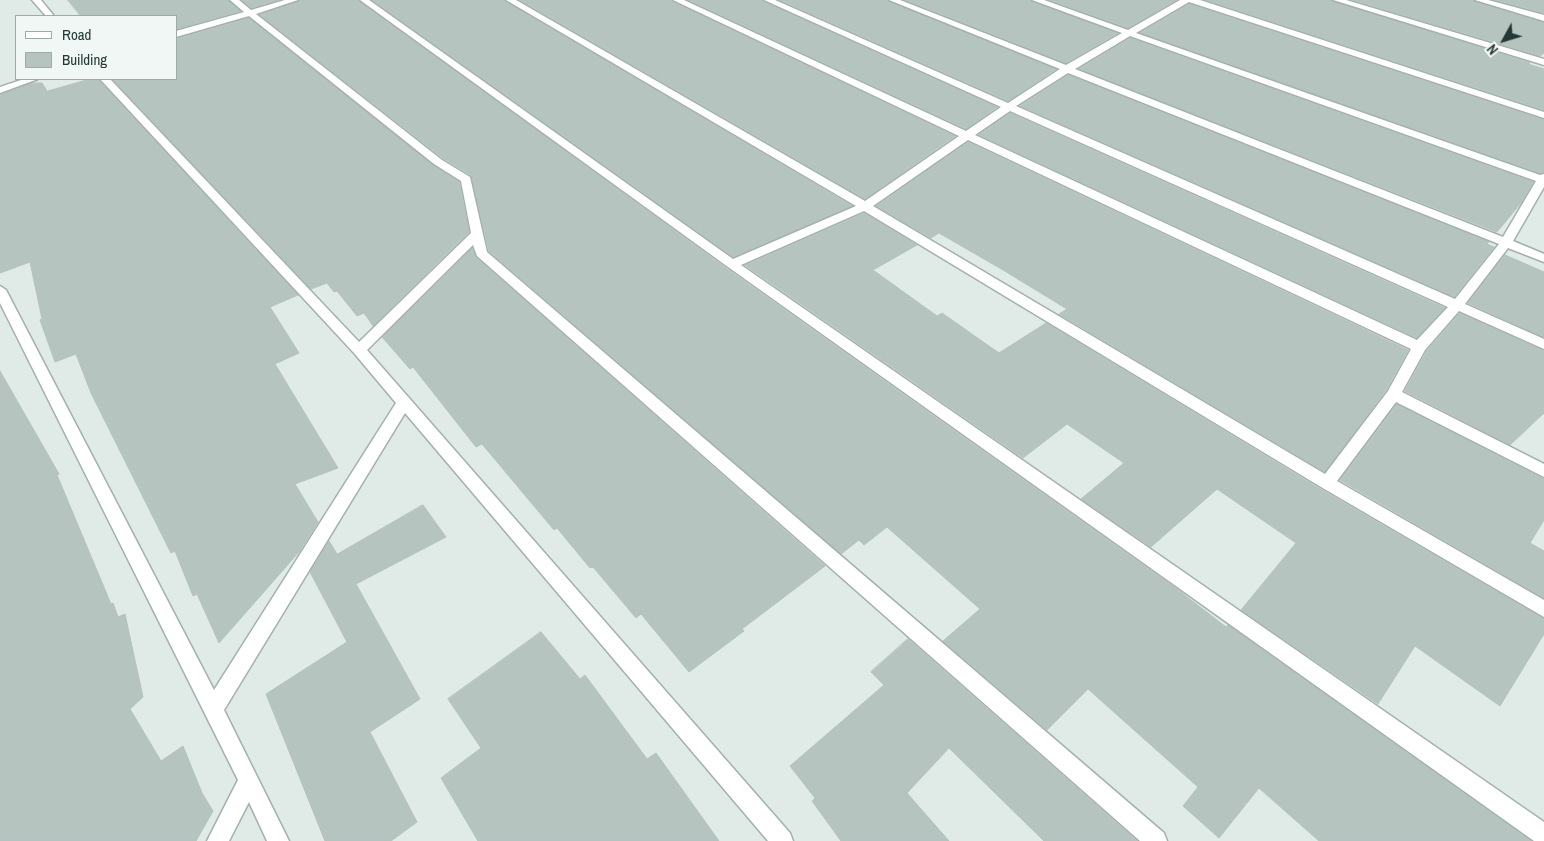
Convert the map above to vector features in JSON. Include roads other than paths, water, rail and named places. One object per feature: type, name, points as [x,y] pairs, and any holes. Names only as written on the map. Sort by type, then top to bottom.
[{"type":"street","points":[[36,0],[49,15]]},
{"type":"street","points":[[234,0],[438,162],[466,179],[481,253],[1156,841]]},
{"type":"street","points":[[178,33],[294,0]]},
{"type":"street","points":[[364,0],[732,264],[1544,835]]},
{"type":"street","points":[[510,0],[865,206],[1326,483],[1544,609]]},
{"type":"street","points":[[677,0],[1419,347]]},
{"type":"street","points":[[768,0],[1544,344]]},
{"type":"street","points":[[893,0],[1544,258]]},
{"type":"street","points":[[1036,0],[1543,179],[1506,243],[1457,305],[1419,347],[1394,394],[1326,483]]},
{"type":"street","points":[[732,264],[865,206],[966,135],[1067,69],[1186,0]]},
{"type":"street","points":[[1192,0],[1544,115]]},
{"type":"street","points":[[1337,0],[1544,62]]},
{"type":"street","points":[[1479,0],[1544,18]]},
{"type":"street","points":[[0,90],[30,80]]},
{"type":"street","points":[[106,80],[359,350],[782,841]]},
{"type":"street","points":[[359,350],[477,234]]},
{"type":"street","points":[[0,290],[249,780],[278,841]]},
{"type":"street","points":[[1394,394],[1544,471]]},
{"type":"street","points":[[213,709],[404,402]]},
{"type":"street","points":[[218,841],[249,780]]}]
